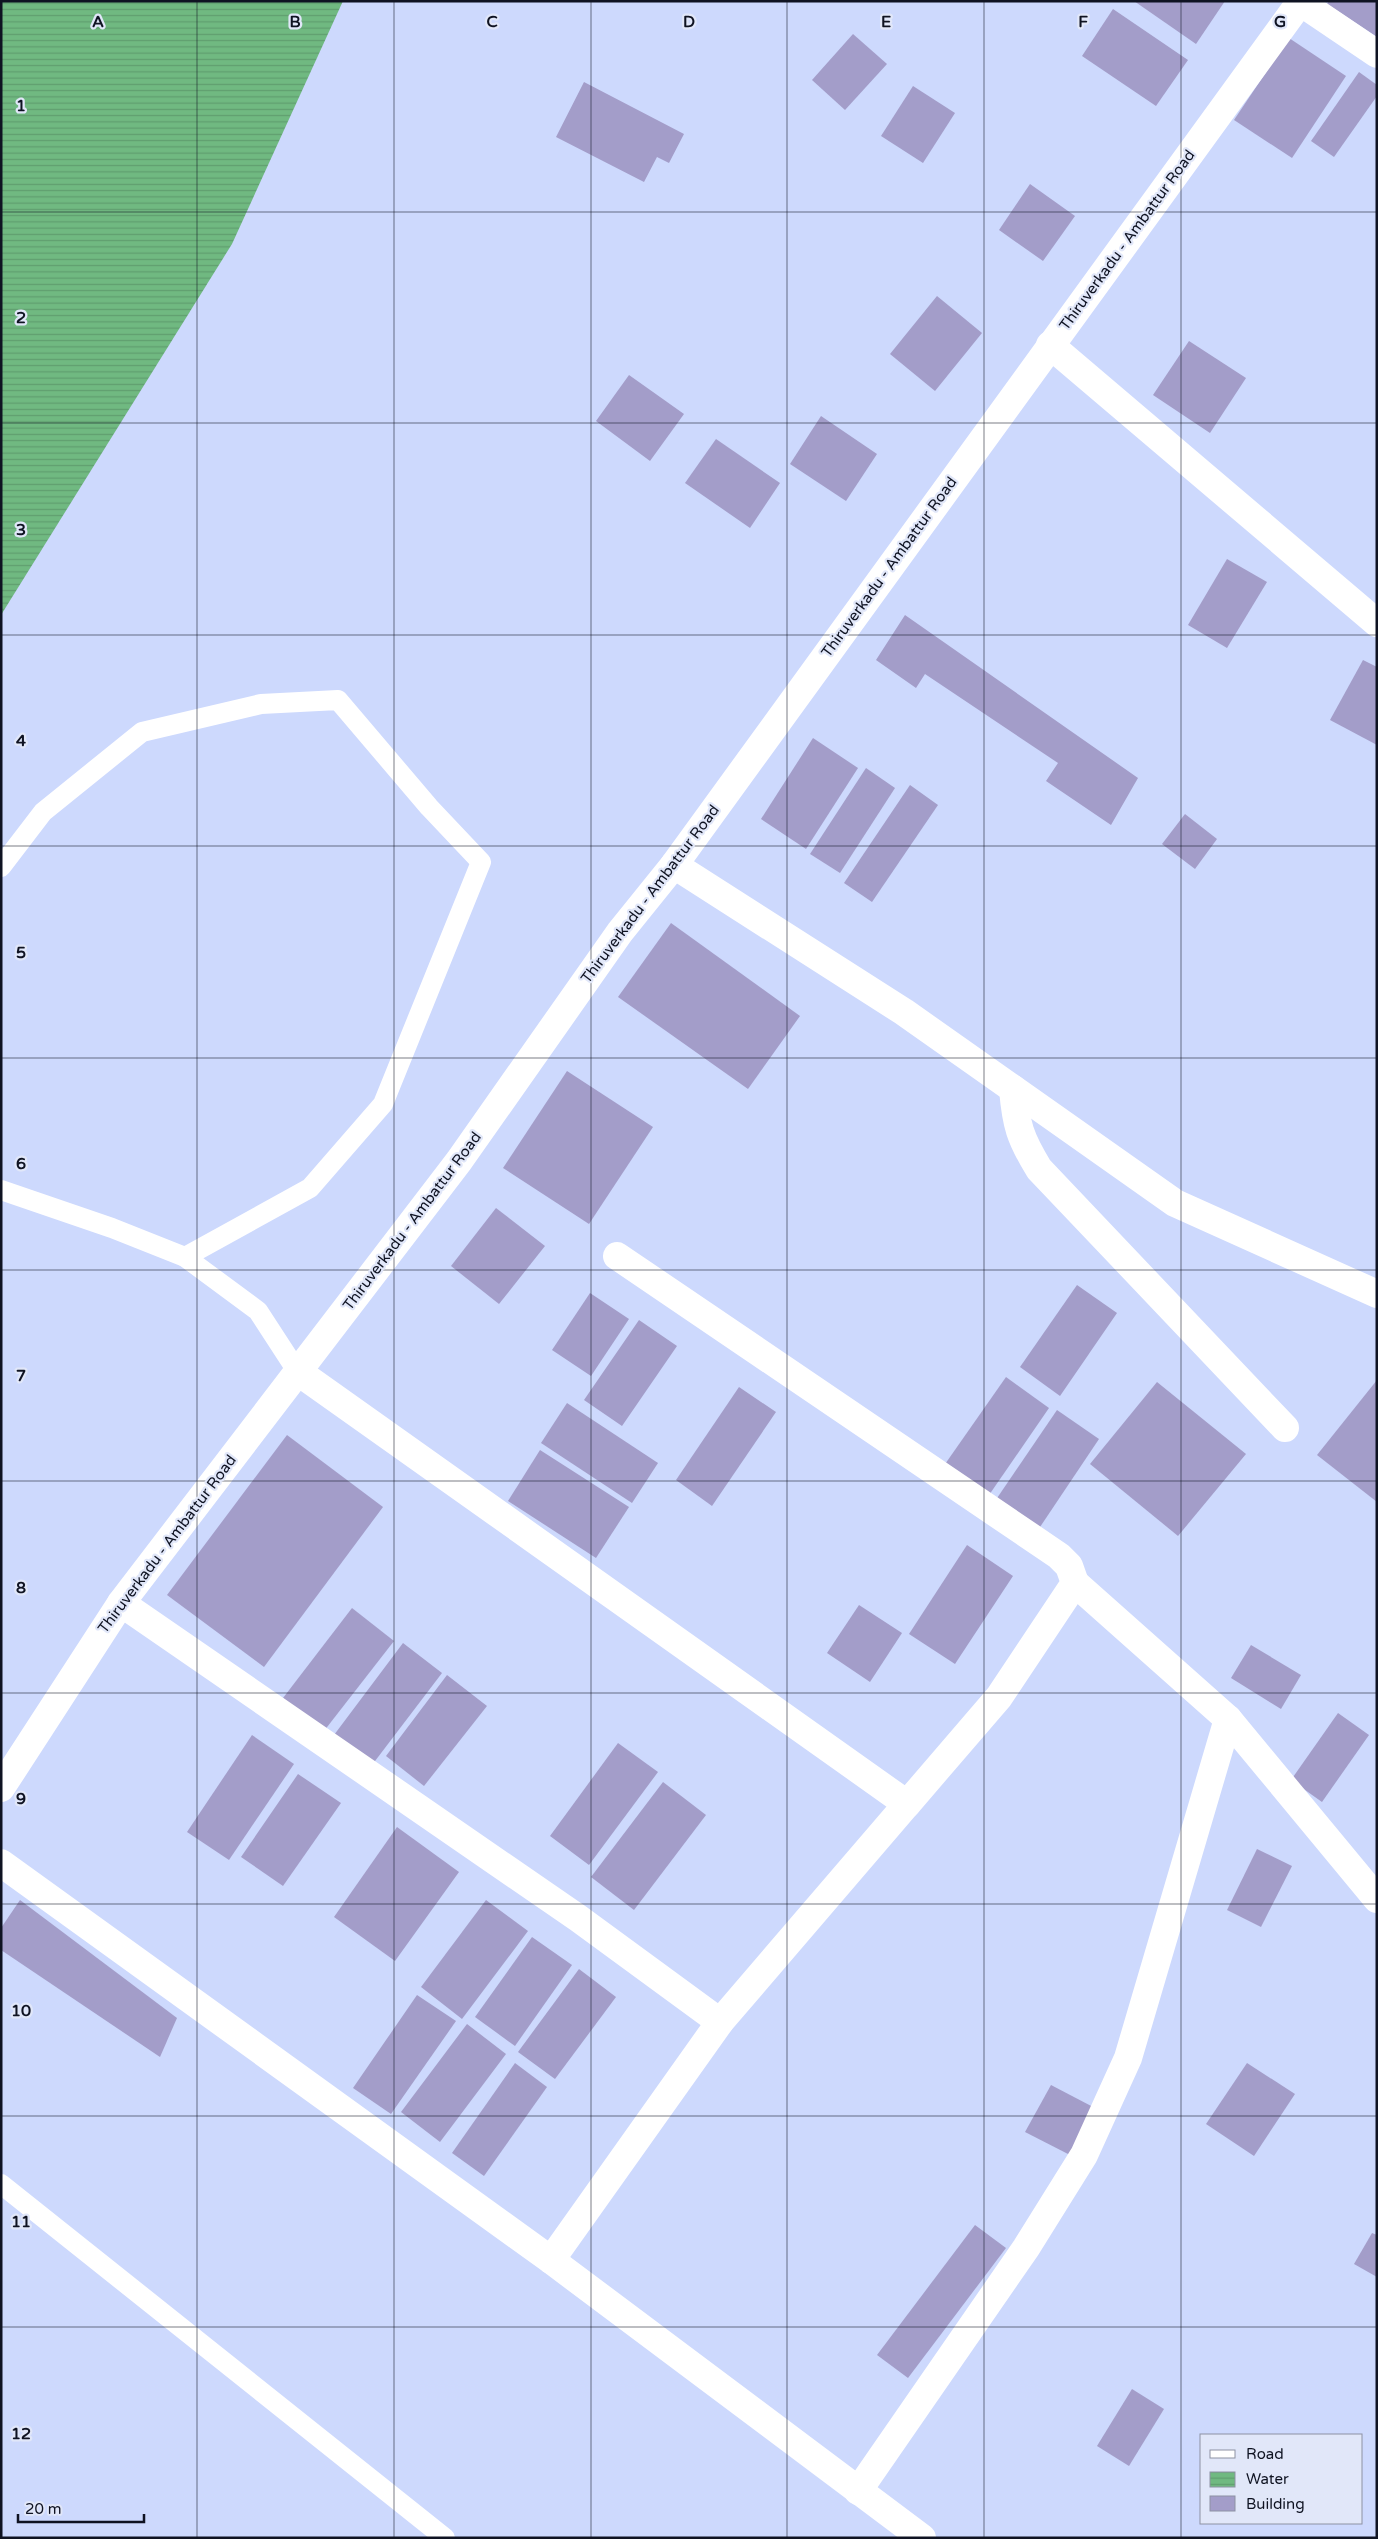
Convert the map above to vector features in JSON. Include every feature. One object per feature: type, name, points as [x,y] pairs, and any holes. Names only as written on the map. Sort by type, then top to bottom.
[{"type":"street","points":[[1300,2],[1377,54]]},
{"type":"street","name":"Thiruverkadu - Ambattur Road","points":[[1,1788],[121,1603],[459,1161],[620,932],[674,865],[1300,2]]},
{"type":"street","points":[[1050,345],[1377,623]]},
{"type":"street","points":[[674,865],[904,1012],[1175,1204],[1377,1294]]},
{"type":"street","points":[[1013,1089],[1016,1121],[1024,1144],[1040,1169],[1285,1428]]},
{"type":"street","points":[[617,1256],[1059,1556],[1069,1566],[1075,1583],[1228,1719],[1377,1899]]},
{"type":"street","points":[[297,1371],[907,1804]]},
{"type":"street","points":[[551,2260],[720,2022],[999,1697],[1075,1583]]},
{"type":"street","points":[[121,1603],[578,1918],[720,2022]]},
{"type":"street","points":[[858,2491],[1026,2248],[1084,2155],[1128,2058],[1228,1719]]},
{"type":"street","points":[[1,1863],[551,2260],[922,2538]]},
{"type":"lane","points":[[1,867],[43,812],[142,732],[261,704],[338,700],[429,807],[481,862],[383,1104],[310,1188],[184,1258]]},
{"type":"lane","points":[[1,1190],[112,1228],[184,1258],[258,1311],[297,1371]]},
{"type":"lane","points":[[1,2184],[445,2538]]},
{"type":"water","points":[[1,1],[343,1],[232,244],[1,615]]},
{"type":"building","points":[[1134,1],[1225,1],[1196,44]]},
{"type":"building","points":[[1329,1],[1377,1],[1377,37],[1327,4]]},
{"type":"building","points":[[1113,9],[1188,60],[1156,106],[1082,56]]},
{"type":"building","points":[[853,34],[887,64],[845,110],[812,80]]},
{"type":"building","points":[[1289,38],[1346,76],[1292,158],[1234,120]]},
{"type":"building","points":[[1359,72],[1377,85],[1377,96],[1334,157],[1311,141]]},
{"type":"building","points":[[584,82],[684,134],[669,163],[657,157],[644,182],[556,137]]},
{"type":"building","points":[[913,86],[955,113],[923,163],[881,136]]},
{"type":"building","points":[[1030,184],[1075,216],[1043,261],[999,230]]},
{"type":"building","points":[[937,296],[982,333],[935,391],[890,354]]},
{"type":"building","points":[[1189,341],[1246,378],[1210,433],[1153,395]]},
{"type":"building","points":[[629,375],[684,414],[650,461],[596,421]]},
{"type":"building","points":[[821,416],[877,454],[846,501],[790,464]]},
{"type":"building","points":[[716,439],[780,483],[750,528],[685,483]]},
{"type":"building","points":[[1227,559],[1267,582],[1227,648],[1188,625]]},
{"type":"building","points":[[905,615],[1138,778],[1111,825],[1046,781],[1058,763],[925,674],[916,688],[876,660]]},
{"type":"building","points":[[1363,660],[1377,667],[1377,745],[1330,720]]},
{"type":"building","points":[[813,738],[858,768],[806,849],[761,819]]},
{"type":"building","points":[[866,768],[895,788],[840,873],[810,854]]},
{"type":"building","points":[[910,785],[938,805],[872,902],[844,883]]},
{"type":"building","points":[[1185,814],[1217,839],[1195,869],[1162,844]]},
{"type":"building","points":[[671,923],[800,1016],[748,1089],[618,997]]},
{"type":"building","points":[[567,1071],[653,1127],[589,1224],[503,1168]]},
{"type":"building","points":[[496,1208],[545,1246],[499,1304],[451,1266]]},
{"type":"building","points":[[1077,1285],[1117,1313],[1060,1396],[1020,1367]]},
{"type":"building","points":[[590,1293],[629,1319],[591,1376],[552,1350]]},
{"type":"building","points":[[639,1320],[677,1346],[622,1426],[584,1400]]},
{"type":"building","points":[[1006,1377],[1049,1408],[987,1498],[943,1467]]},
{"type":"building","points":[[1377,1380],[1377,1502],[1317,1455]]},
{"type":"building","points":[[1157,1382],[1246,1454],[1178,1536],[1090,1464]]},
{"type":"building","points":[[739,1387],[776,1412],[712,1506],[676,1480]]},
{"type":"building","points":[[567,1403],[658,1463],[632,1503],[541,1443]]},
{"type":"building","points":[[1057,1410],[1099,1439],[1036,1533],[993,1504]]},
{"type":"building","points":[[287,1435],[383,1507],[264,1667],[167,1595]]},
{"type":"building","points":[[540,1450],[629,1507],[596,1558],[508,1501]]},
{"type":"building","points":[[967,1545],[1013,1576],[955,1664],[909,1634]]},
{"type":"building","points":[[859,1605],[902,1633],[870,1682],[827,1653]]},
{"type":"building","points":[[352,1608],[394,1641],[324,1731],[283,1698]]},
{"type":"building","points":[[403,1643],[442,1673],[372,1765],[334,1735]]},
{"type":"building","points":[[1251,1645],[1301,1675],[1281,1709],[1231,1678]]},
{"type":"building","points":[[447,1675],[487,1706],[424,1786],[386,1756]]},
{"type":"building","points":[[1338,1713],[1369,1735],[1322,1802],[1291,1780]]},
{"type":"building","points":[[252,1735],[294,1764],[229,1860],[187,1832]]},
{"type":"building","points":[[618,1743],[658,1772],[589,1865],[550,1836]]},
{"type":"building","points":[[298,1774],[341,1803],[283,1886],[241,1857]]},
{"type":"building","points":[[663,1782],[706,1815],[634,1910],[591,1877]]},
{"type":"building","points":[[397,1827],[459,1872],[395,1961],[334,1917]]},
{"type":"building","points":[[1257,1849],[1292,1866],[1261,1927],[1227,1910]]},
{"type":"building","points":[[20,1900],[177,2018],[160,2057],[1,1950],[1,1928]]},
{"type":"building","points":[[486,1900],[528,1931],[462,2019],[421,1987]]},
{"type":"building","points":[[532,1937],[572,1965],[515,2046],[475,2017]]},
{"type":"building","points":[[579,1969],[616,1997],[555,2079],[518,2052]]},
{"type":"building","points":[[417,1995],[456,2021],[391,2114],[353,2088]]},
{"type":"building","points":[[467,2024],[506,2054],[440,2142],[401,2112]]},
{"type":"building","points":[[515,2063],[547,2087],[484,2176],[452,2153]]},
{"type":"building","points":[[1247,2063],[1295,2094],[1254,2156],[1206,2124]]},
{"type":"building","points":[[1051,2085],[1095,2108],[1070,2155],[1025,2132]]},
{"type":"building","points":[[975,2225],[1006,2248],[908,2378],[877,2355]]},
{"type":"building","points":[[1372,2233],[1377,2235],[1377,2277],[1354,2264]]},
{"type":"building","points":[[1132,2389],[1164,2409],[1129,2466],[1097,2446]]}]
